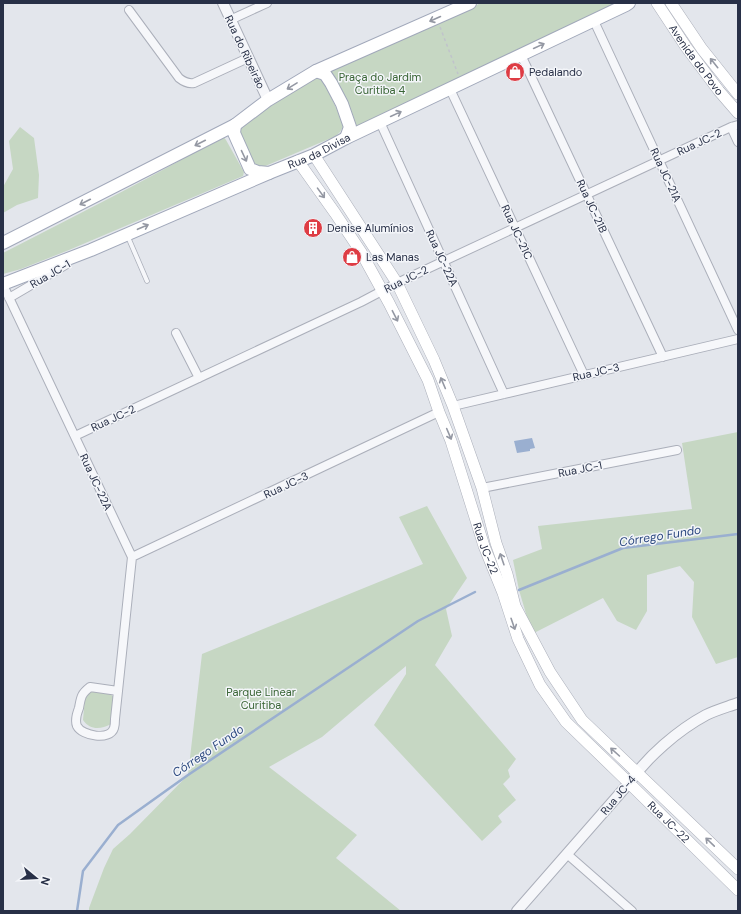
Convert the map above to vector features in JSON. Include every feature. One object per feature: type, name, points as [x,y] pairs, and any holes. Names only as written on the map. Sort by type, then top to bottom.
[{"type":"main road","points":[[3,243],[235,125],[268,100],[316,71],[470,3]]},
{"type":"main road","name":"Rua da Divisa","points":[[3,284],[91,250],[314,155],[346,138],[629,3]]},
{"type":"main road","name":"Avenida do Povo","points":[[657,3],[686,47],[719,91],[738,113]]},
{"type":"main road","name":"Avenida do Povo","points":[[672,3],[702,49],[738,94]]},
{"type":"main road","points":[[316,71],[325,74],[342,104],[350,127],[346,138]]},
{"type":"main road","points":[[235,125],[234,133],[250,169],[258,172],[269,173]]},
{"type":"main road","name":"Rua JC-22","points":[[314,155],[397,283],[434,360],[453,406],[482,488],[496,543],[507,574],[515,606],[550,672],[582,720],[738,869]]},
{"type":"main road","name":"Rua JC-22","points":[[298,161],[361,252],[428,380],[439,412],[452,440],[484,546],[518,639],[540,685],[566,722],[738,890]]},
{"type":"main road","points":[[484,546],[496,543]]},
{"type":"street","name":"Rua do Ribeirão","points":[[223,3],[268,100]]},
{"type":"street","points":[[230,20],[267,3]]},
{"type":"street","points":[[129,10],[179,78],[189,84],[248,58]]},
{"type":"street","name":"Rua JC-21A","points":[[594,21],[738,330]]},
{"type":"street","name":"Rua JC-21B","points":[[521,55],[663,357]]},
{"type":"street","name":"Rua JC-21C","points":[[450,89],[584,375]]},
{"type":"street","name":"Rua JC-22A","points":[[380,122],[504,394]]},
{"type":"street","points":[[735,126],[738,142]]},
{"type":"street","name":"Rua JC-2","points":[[75,436],[361,302],[443,261],[735,126]]},
{"type":"street","name":"Rua JC-1","points":[[9,298],[91,250]]},
{"type":"street","name":"Rua JC-22A","points":[[3,284],[132,557]]},
{"type":"street","points":[[176,333],[199,378]]},
{"type":"street","name":"Rua JC-3","points":[[453,406],[738,339]]},
{"type":"street","name":"Rua JC-3","points":[[132,557],[439,412]]},
{"type":"street","name":"Rua JC-1","points":[[482,488],[677,450]]},
{"type":"street","points":[[118,691],[90,687],[84,692],[81,696],[76,720],[77,727],[82,731],[102,736],[110,734],[114,728],[118,691],[132,557]]},
{"type":"street","name":"Rua JC-4","points":[[517,911],[637,772],[664,744],[686,727],[707,715],[738,704]]},
{"type":"street","points":[[567,854],[632,911]]},
{"type":"lane","points":[[127,234],[147,281]]},
{"type":"path","points":[[436,18],[462,83]]},
{"type":"green space","name":"Praça do Jardim Curitiba 4","points":[[481,3],[621,3],[352,132],[326,71]]},
{"type":"green space","points":[[314,77],[321,78],[325,84],[344,125],[340,132],[336,136],[263,167],[255,164],[240,136],[241,129],[246,123]]},
{"type":"green space","points":[[20,127],[34,138],[39,175],[38,198],[17,205],[3,213],[3,187],[13,169],[9,141]]},
{"type":"green space","points":[[223,136],[244,172],[243,176],[69,250],[21,269],[3,274],[3,253],[196,152]]},
{"type":"green space","points":[[738,432],[738,657],[716,664],[692,617],[694,582],[680,566],[647,575],[647,611],[636,630],[617,621],[603,598],[532,634],[519,590],[513,560],[542,549],[538,526],[692,509],[682,443]]},
{"type":"green space","name":"Parque Linear Curitiba","points":[[427,506],[467,578],[446,609],[452,636],[435,665],[516,759],[508,770],[510,777],[503,784],[516,800],[498,816],[502,822],[482,841],[374,725],[406,674],[406,666],[322,737],[269,767],[357,835],[336,858],[401,911],[89,911],[104,868],[113,849],[130,834],[188,775],[202,654],[423,564],[399,517]]},
{"type":"green space","points":[[98,690],[107,692],[114,697],[111,724],[96,728],[89,726],[83,720],[85,697],[90,692]]},
{"type":"water","points":[[532,438],[535,448],[530,449],[530,451],[517,453],[514,441]]},
{"type":"waterway","name":"Córrego Fundo","points":[[519,590],[623,548],[738,534]]},
{"type":"waterway","name":"Córrego Fundo","points":[[77,911],[83,871],[118,825],[188,775],[418,621],[475,592]]},
{"type":"place","name":"Pedalando","points":[[515,72]]},
{"type":"place","name":"Denise Alumínios","points":[[313,228]]},
{"type":"place","name":"Las Manas","points":[[352,257]]}]
